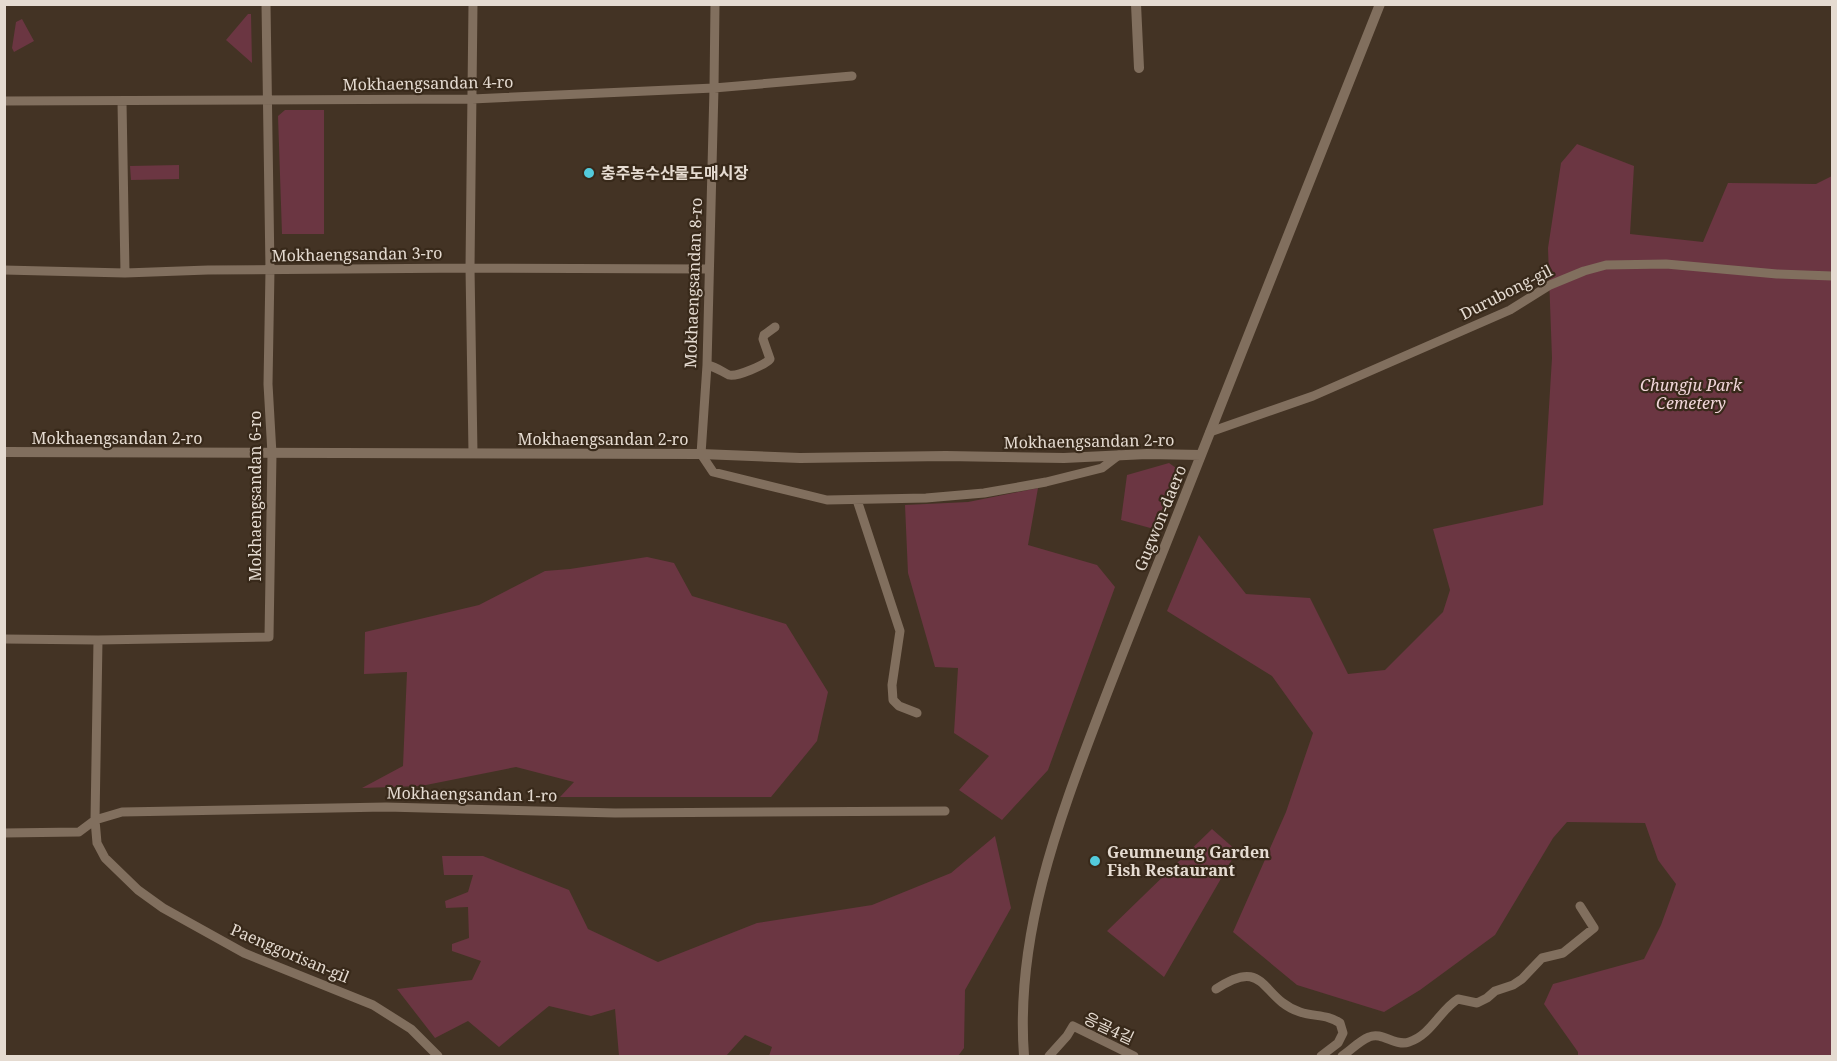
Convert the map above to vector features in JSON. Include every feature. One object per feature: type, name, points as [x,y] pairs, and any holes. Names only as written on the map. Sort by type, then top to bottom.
[{"type":"street","name":"Mokhaengsandan 6-ro","points":[[98,640],[269,637],[272,454],[268,384],[270,270],[266,4]]},
{"type":"street","points":[[473,4],[470,268],[473,453]]},
{"type":"street","name":"Mokhaengsandan 8-ro","points":[[701,454],[709,269],[715,4]]},
{"type":"street","points":[[1136,4],[1139,68]]},
{"type":"street","name":"Gugwon-daero","points":[[1024,1056],[1023,1000],[1027,952],[1035,908],[1079,764],[1380,4]]},
{"type":"street","name":"Mokhaengsandan 4-ro","points":[[4,101],[472,99],[714,88],[852,76]]},
{"type":"street","points":[[122,102],[125,273]]},
{"type":"street","name":"Durubong-gil","points":[[1210,432],[1313,396],[1510,310],[1550,285],[1606,265],[1666,264],[1777,274],[1833,276]]},
{"type":"street","name":"Mokhaengsandan 3-ro","points":[[4,270],[125,273],[470,268],[709,269]]},
{"type":"street","points":[[706,365],[717,367],[729,375],[735,375],[766,363],[770,359],[763,339],[764,335],[775,327]]},
{"type":"street","name":"Mokhaengsandan 2-ro","points":[[4,452],[701,454],[800,458],[1201,456]]},
{"type":"street","points":[[701,454],[713,472],[827,500],[926,498],[984,493],[1046,482],[1102,468],[1119,455]]},
{"type":"street","points":[[857,500],[900,631],[892,685],[893,700],[899,706],[916,713]]},
{"type":"street","points":[[4,639],[98,640],[95,820]]},
{"type":"street","name":"Mokhaengsandan 1-ro","points":[[4,833],[79,832],[95,820],[122,812],[371,807],[615,813],[945,811]]},
{"type":"street","name":"Paenggorisan-gil","points":[[95,820],[97,843],[105,858],[138,890],[163,908],[244,953],[373,1005],[411,1029],[438,1056]]},
{"type":"street","points":[[1342,1056],[1370,1036],[1378,1036],[1401,1044],[1411,1042],[1441,1017],[1451,1003],[1458,999],[1478,1003],[1495,991],[1513,985],[1542,958],[1563,953],[1594,928],[1580,906]]},
{"type":"street","points":[[1216,989],[1234,977],[1249,977],[1260,980],[1278,1000],[1300,1012],[1331,1016],[1340,1023],[1343,1033],[1338,1043],[1321,1056]]},
{"type":"street","name":"응골4길","points":[[1051,1055],[1073,1026],[1134,1056]]},
{"type":"green space","points":[[248,14],[251,14],[252,63],[226,40]]},
{"type":"green space","points":[[22,19],[34,41],[14,52],[12,48],[16,22]]},
{"type":"green space","points":[[285,110],[324,110],[324,234],[282,234],[278,116]]},
{"type":"green space","name":"Chungju Park Cemetery","points":[[1577,144],[1634,166],[1630,234],[1703,242],[1728,183],[1816,184],[1832,176],[1832,1056],[1578,1056],[1578,1052],[1544,1004],[1553,984],[1644,959],[1661,925],[1676,884],[1658,860],[1645,823],[1567,822],[1553,838],[1495,935],[1420,990],[1384,1012],[1297,985],[1233,932],[1286,812],[1313,733],[1272,676],[1167,611],[1199,535],[1246,594],[1310,598],[1348,674],[1385,670],[1443,612],[1450,590],[1433,529],[1543,505],[1552,358],[1548,248],[1561,163]]},
{"type":"green space","points":[[179,165],[179,179],[131,180],[130,166]]},
{"type":"green space","points":[[1169,463],[1179,470],[1154,529],[1121,520],[1127,475]]},
{"type":"green space","points":[[1038,488],[1028,545],[1097,565],[1115,587],[1048,770],[1002,820],[959,790],[989,756],[954,733],[958,668],[935,667],[908,573],[905,505],[968,502]]},
{"type":"green space","points":[[647,557],[674,563],[692,596],[786,624],[828,692],[817,741],[771,797],[560,797],[574,782],[516,767],[421,786],[362,788],[403,766],[407,672],[364,674],[365,632],[479,605],[545,571]]},
{"type":"green space","points":[[1212,829],[1237,851],[1164,977],[1107,931]]},
{"type":"green space","points":[[995,836],[1011,908],[965,990],[964,1048],[958,1056],[769,1056],[772,1047],[745,1035],[726,1056],[619,1056],[615,1009],[591,1016],[549,1006],[499,1047],[468,1021],[435,1038],[397,989],[472,980],[481,961],[452,951],[452,944],[469,938],[468,907],[446,908],[445,901],[468,892],[473,875],[444,875],[442,856],[483,856],[569,890],[588,929],[658,962],[757,923],[872,905],[951,873]]},
{"type":"place","name":"충주농수산물도매시장","points":[[589,173]]},
{"type":"place","name":"Geumneung Garden Fish Restaurant","points":[[1095,861]]}]
